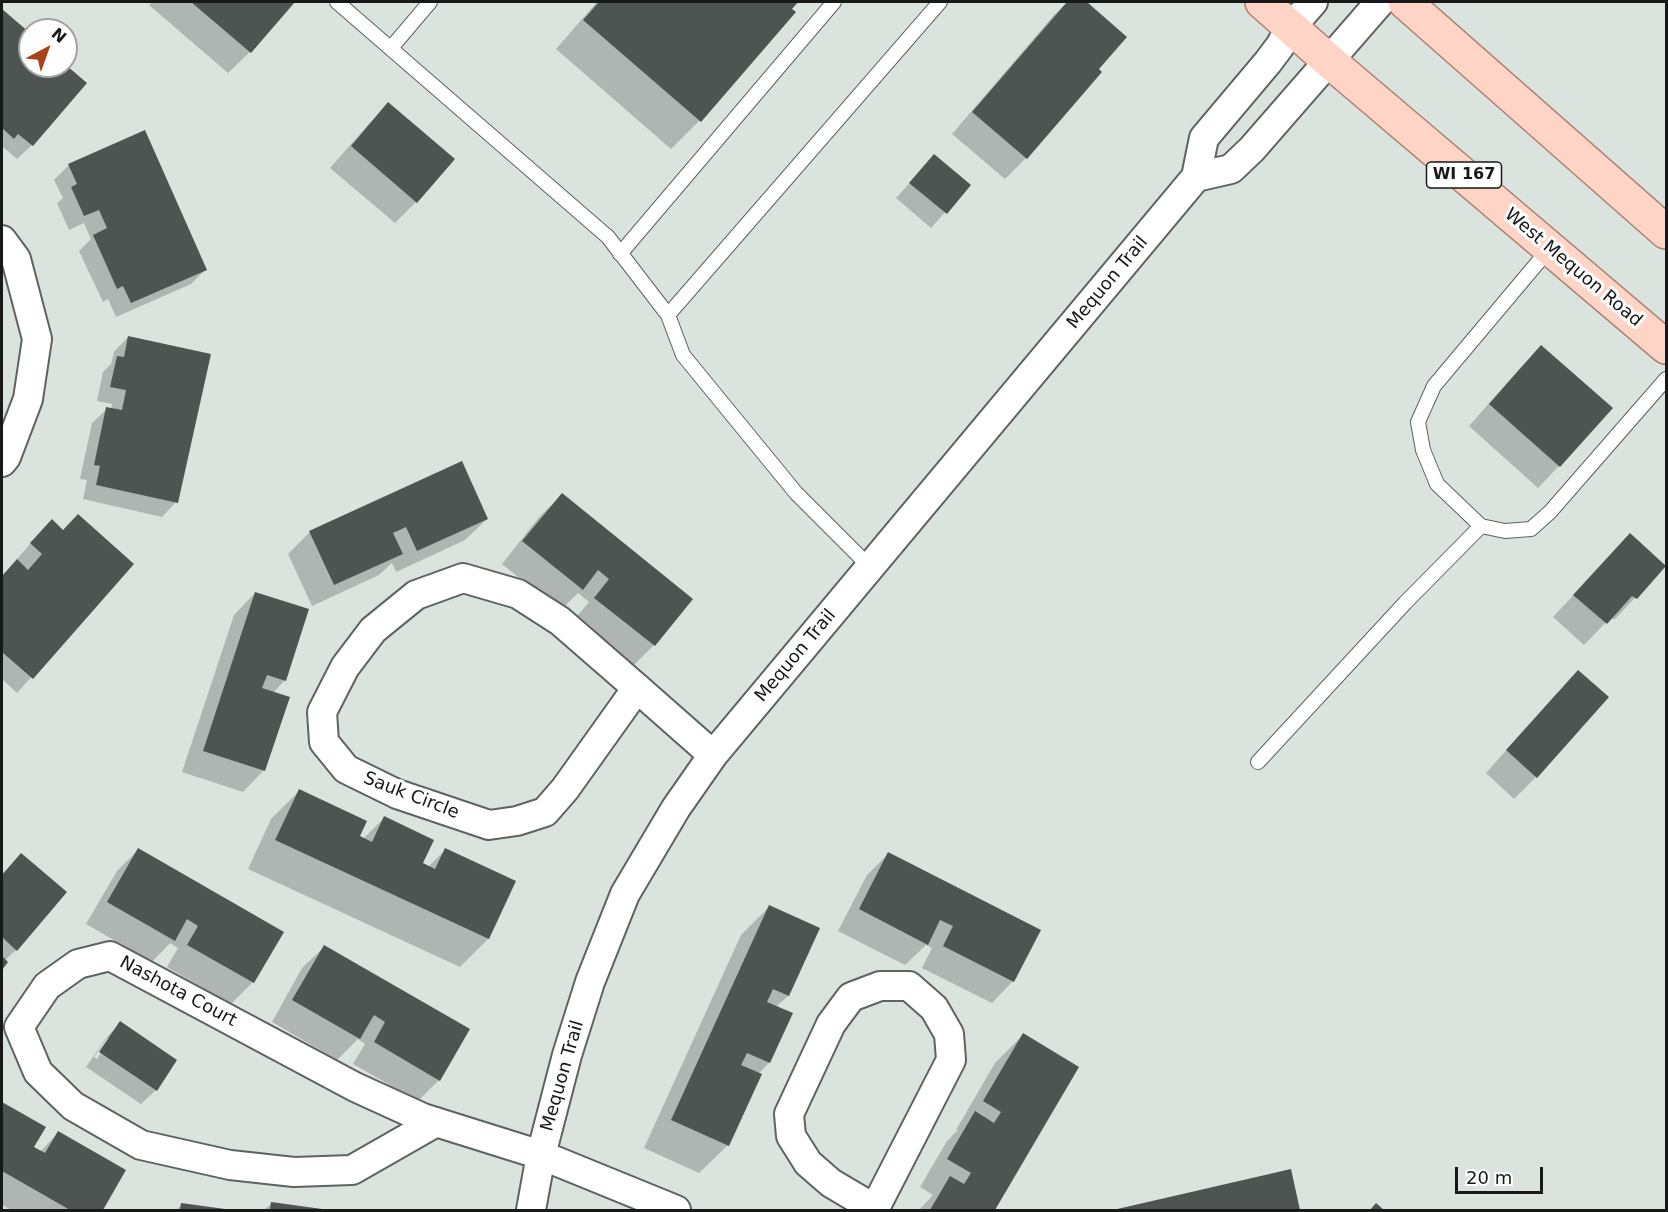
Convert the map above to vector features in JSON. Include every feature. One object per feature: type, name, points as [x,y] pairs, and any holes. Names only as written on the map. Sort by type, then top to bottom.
[{"type":"main road","name":"West Mequon Road","points":[[1262,2],[1666,346]]},
{"type":"main road","points":[[1405,2],[1666,232]]},
{"type":"street","name":"Mequon Trail","points":[[531,1210],[541,1155],[567,1055],[590,982],[625,894],[676,808],[713,755],[1197,177],[1204,138],[1274,54],[1291,27],[1313,2]]},
{"type":"street","points":[[1197,177],[1231,169],[1252,149],[1380,2]]},
{"type":"street","points":[[2,240],[16,259],[37,339],[28,399],[2,462]]},
{"type":"street","name":"Sauk Circle","points":[[636,688],[565,789],[545,812],[517,821],[489,825],[397,794],[346,769],[324,742],[322,712],[345,667],[372,630],[416,594],[463,578],[518,594],[560,621],[713,755]]},
{"type":"street","name":"Nashota Court","points":[[436,1122],[352,1170],[294,1172],[230,1165],[141,1145],[73,1106],[38,1072],[19,1027],[47,986],[78,964],[110,956],[355,1087],[423,1118],[436,1122],[541,1155],[676,1210]]},
{"type":"street","points":[[880,986],[909,986],[934,1008],[949,1034],[951,1060],[874,1210],[831,1184],[808,1163],[791,1136],[789,1114],[831,1024],[851,997],[880,986]]},
{"type":"lane","points":[[337,2],[608,237],[668,315],[683,355],[796,493],[871,568]]},
{"type":"lane","points":[[391,48],[430,2]]},
{"type":"lane","points":[[620,254],[834,2]]},
{"type":"lane","points":[[668,315],[940,2]]},
{"type":"lane","points":[[1550,248],[1434,386],[1418,422],[1423,450],[1437,484],[1481,526],[1505,531],[1531,529],[1550,512],[1666,379]]},
{"type":"lane","points":[[1258,762],[1405,603],[1481,526]]},
{"type":"building","points":[[191,2],[295,2],[251,53]]},
{"type":"building","points":[[599,2],[798,2],[792,9],[796,12],[701,122],[583,20]]},
{"type":"building","points":[[1067,2],[1087,2],[1127,37],[1099,69],[1102,72],[1027,159],[972,112]]},
{"type":"building","points":[[2,9],[18,23],[18,78],[78,78],[78,75],[87,83],[33,146],[18,134],[14,139],[2,128]]},
{"type":"building","points":[[388,102],[455,159],[417,203],[351,146]]},
{"type":"building","points":[[145,130],[207,270],[131,303],[123,286],[117,289],[93,235],[107,228],[99,210],[84,216],[71,187],[77,184],[68,164]]},
{"type":"building","points":[[934,154],[971,185],[947,214],[909,183]]},
{"type":"building","points":[[128,336],[211,354],[178,503],[96,485],[100,466],[94,465],[106,407],[122,410],[126,390],[110,387],[117,356],[124,357]]},
{"type":"building","points":[[1541,345],[1613,408],[1560,467],[1489,404]]},
{"type":"building","points":[[462,461],[488,519],[417,551],[406,527],[393,533],[403,554],[334,585],[309,531]]},
{"type":"building","points":[[562,493],[693,599],[655,646],[594,598],[609,579],[598,570],[583,590],[522,541]]},
{"type":"building","points":[[78,514],[134,564],[33,679],[2,652],[2,576],[17,559],[28,570],[42,554],[30,543],[52,519],[63,530]]},
{"type":"building","points":[[1630,533],[1666,566],[1637,599],[1632,596],[1607,624],[1573,595]]},
{"type":"building","points":[[255,592],[309,609],[286,681],[267,675],[262,688],[290,697],[265,771],[203,751]]},
{"type":"building","points":[[1578,670],[1609,697],[1537,778],[1506,750]]},
{"type":"building","points":[[299,789],[367,821],[360,836],[372,842],[384,816],[434,840],[423,863],[435,869],[445,848],[516,881],[489,939],[275,840]]},
{"type":"building","points":[[138,848],[284,932],[254,983],[187,945],[198,926],[187,919],[175,941],[107,902]]},
{"type":"building","points":[[888,852],[1041,930],[1014,982],[943,946],[953,926],[940,920],[928,945],[859,909]]},
{"type":"building","points":[[21,853],[67,892],[17,951],[2,937],[2,875]]},
{"type":"building","points":[[769,905],[820,928],[789,996],[773,989],[767,1002],[793,1013],[770,1063],[747,1053],[741,1065],[762,1074],[729,1146],[671,1120]]},
{"type":"building","points":[[324,945],[470,1029],[440,1081],[374,1042],[385,1022],[374,1015],[360,1039],[292,1000]]},
{"type":"building","points":[[2,956],[8,962],[2,970]]},
{"type":"building","points":[[120,1021],[177,1060],[157,1091],[99,1052]]},
{"type":"building","points":[[1023,1033],[1079,1067],[995,1210],[930,1210],[950,1176],[964,1184],[971,1173],[947,1159],[975,1111],[994,1123],[1001,1112],[983,1101]]},
{"type":"building","points":[[2,1102],[46,1127],[34,1147],[45,1153],[58,1131],[126,1170],[103,1210],[70,1210],[2,1171]]},
{"type":"building","points":[[1291,1169],[1300,1210],[1113,1210]]},
{"type":"building","points":[[271,1202],[322,1209],[322,1210],[270,1210]]},
{"type":"building","points":[[181,1203],[225,1209],[225,1210],[180,1210]]},
{"type":"building","points":[[1376,1203],[1384,1210],[1370,1210]]}]
